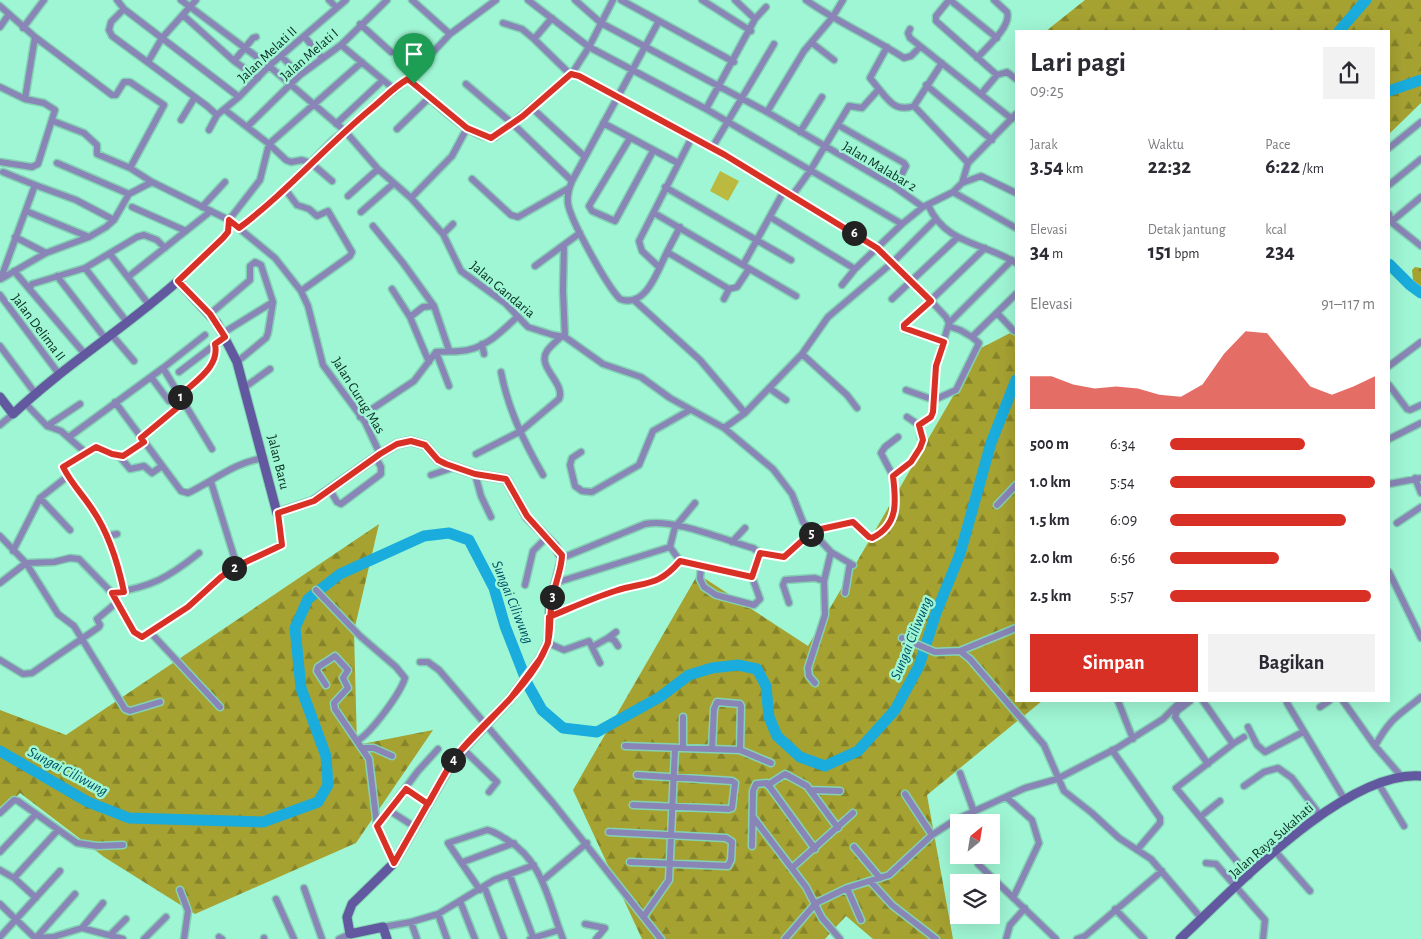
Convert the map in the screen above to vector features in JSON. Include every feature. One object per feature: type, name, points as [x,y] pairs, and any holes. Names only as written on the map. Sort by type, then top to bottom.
[{"type":"street","points":[[23,28],[44,0]]},
{"type":"street","points":[[117,0],[124,9],[239,97]]},
{"type":"street","name":"Jalan Gandaria","points":[[181,0],[269,66],[345,130],[378,169],[411,198],[443,234],[461,271],[505,302],[528,327],[564,337],[603,364],[641,377],[670,398],[724,428],[773,469],[792,494],[798,512],[813,533],[830,552],[851,564],[845,593]]},
{"type":"street","points":[[148,62],[162,38],[184,16],[196,0]]},
{"type":"street","points":[[329,0],[337,8]]},
{"type":"street","name":"Jalan Melati II","points":[[209,130],[216,116],[239,97],[269,66],[346,0]]},
{"type":"street","name":"Jalan Melati I","points":[[248,126],[292,85],[300,75],[340,45],[387,0]]},
{"type":"street","points":[[412,0],[450,34]]},
{"type":"street","points":[[239,228],[285,189],[345,130],[408,79],[450,34],[496,0]]},
{"type":"street","points":[[528,0],[589,47],[634,69],[706,109],[902,224]]},
{"type":"street","name":"Jalan Malabar 2","points":[[575,0],[601,23],[767,112],[925,206]]},
{"type":"street","points":[[408,79],[467,128],[491,138],[513,124],[571,74],[589,47],[613,0]]},
{"type":"street","points":[[621,0],[734,62]]},
{"type":"street","points":[[702,0],[751,31]]},
{"type":"street","points":[[735,0],[756,19]]},
{"type":"street","points":[[806,0],[832,18],[908,58],[920,47]]},
{"type":"street","points":[[767,112],[804,51],[832,18],[843,0]]},
{"type":"street","points":[[997,38],[949,0],[936,16],[936,21],[997,74]]},
{"type":"street","points":[[977,58],[997,38],[1009,16],[998,1]]},
{"type":"street","points":[[0,6],[35,38],[114,96],[124,82],[130,82],[164,105],[130,168]]},
{"type":"street","points":[[706,109],[734,62],[756,19],[766,7]]},
{"type":"street","points":[[124,9],[111,22],[109,30],[112,36],[216,116]]},
{"type":"street","points":[[0,27],[9,14]]},
{"type":"street","points":[[184,16],[234,61],[258,78]]},
{"type":"street","points":[[534,39],[552,18]]},
{"type":"street","points":[[660,21],[634,69],[616,97],[570,184],[568,204],[580,233],[615,293],[627,302],[635,300],[649,288],[680,227]]},
{"type":"street","points":[[503,23],[522,29],[571,74],[579,76],[712,148],[877,248],[893,262],[946,317],[948,325],[936,366],[931,417],[919,425]]},
{"type":"street","points":[[360,24],[391,52]]},
{"type":"street","points":[[910,29],[908,36],[920,47],[981,94],[1014,116],[968,163],[962,183]]},
{"type":"street","points":[[304,36],[322,58]]},
{"type":"street","points":[[234,61],[256,37]]},
{"type":"street","points":[[25,99],[35,38]]},
{"type":"street","points":[[812,42],[834,60]]},
{"type":"street","points":[[712,148],[774,44]]},
{"type":"street","points":[[340,45],[394,89]]},
{"type":"street","points":[[887,47],[870,78],[895,107],[906,108],[914,106],[942,63]]},
{"type":"street","points":[[281,56],[300,75]]},
{"type":"street","points":[[0,425],[35,392],[84,353],[150,306],[223,238],[228,232],[229,220],[260,180],[269,144],[362,62]]},
{"type":"street","points":[[981,94],[997,74],[1007,72],[1015,78]]},
{"type":"street","points":[[336,124],[382,81]]},
{"type":"street","points":[[466,84],[513,124],[570,184]]},
{"type":"street","points":[[926,85],[992,140]]},
{"type":"street","points":[[0,87],[25,99],[50,105],[55,110],[53,121],[36,167],[0,162]]},
{"type":"street","points":[[792,196],[810,171],[849,106],[862,108],[879,90]]},
{"type":"street","points":[[800,132],[822,97]]},
{"type":"street","points":[[181,120],[195,98]]},
{"type":"street","points":[[397,129],[429,98]]},
{"type":"street","points":[[914,106],[968,163]]},
{"type":"street","points":[[532,108],[585,157]]},
{"type":"street","points":[[225,110],[248,126],[291,162],[299,160],[312,163],[332,181]]},
{"type":"street","name":"Jalan Curug Mas","points":[[53,121],[84,133],[97,145],[97,154],[130,168],[152,182],[229,220],[275,258],[301,291],[308,306],[323,365],[360,417],[378,456]]},
{"type":"street","points":[[1390,147],[1421,122]]},
{"type":"street","points":[[603,123],[678,163]]},
{"type":"street","points":[[838,125],[904,163],[906,166],[895,187]]},
{"type":"street","points":[[411,198],[452,156],[467,128]]},
{"type":"street","points":[[659,268],[642,252],[639,245],[640,237],[692,137]]},
{"type":"street","points":[[630,138],[589,206],[592,211],[615,221],[653,151]]},
{"type":"street","points":[[1390,183],[1421,159]]},
{"type":"street","points":[[57,163],[129,194]]},
{"type":"street","points":[[348,196],[378,169]]},
{"type":"street","points":[[3,172],[76,200],[114,220]]},
{"type":"street","points":[[842,285],[855,269],[902,224],[925,206],[953,192],[962,183],[982,176],[1015,192]]},
{"type":"street","points":[[472,178],[511,215],[518,217],[570,184]]},
{"type":"street","points":[[1,279],[46,253],[89,237],[114,220],[129,194],[152,182]]},
{"type":"street","points":[[202,207],[225,182]]},
{"type":"street","points":[[361,212],[393,184]]},
{"type":"street","points":[[1,279],[3,266],[35,185]]},
{"type":"street","points":[[665,187],[791,260]]},
{"type":"street","points":[[285,189],[297,205],[309,209],[317,216],[328,211],[352,252],[350,256],[301,291]]},
{"type":"street","points":[[743,265],[784,191]]},
{"type":"street","points":[[953,192],[1015,227]]},
{"type":"street","points":[[1391,222],[1420,200]]},
{"type":"street","points":[[925,206],[935,220],[957,238],[1015,261],[948,325]]},
{"type":"street","points":[[132,207],[186,231]]},
{"type":"street","points":[[26,211],[89,237]]},
{"type":"street","points":[[128,277],[212,211]]},
{"type":"street","points":[[654,213],[796,296]]},
{"type":"street","points":[[770,217],[855,269]]},
{"type":"street","points":[[1390,218],[1391,222],[1421,246]]},
{"type":"street","points":[[724,428],[745,413],[802,354],[828,318],[893,262],[935,220]]},
{"type":"street","points":[[443,234],[453,224]]},
{"type":"street","points":[[372,226],[404,263],[434,306],[448,350]]},
{"type":"street","points":[[535,266],[580,233]]},
{"type":"street","points":[[30,288],[32,284],[85,268],[137,237],[144,235],[157,240],[165,248]]},
{"type":"street","points":[[15,237],[46,253]]},
{"type":"street","points":[[892,299],[957,238]]},
{"type":"street","points":[[476,454],[521,431],[559,399],[562,394],[548,370],[545,357],[548,349],[564,337],[564,245]]},
{"type":"street","points":[[944,342],[906,330],[904,326],[985,248]]},
{"type":"street","points":[[667,252],[729,289],[737,287],[749,270]]},
{"type":"street","points":[[110,254],[150,306]]},
{"type":"street","points":[[210,314],[250,280],[250,266],[255,262],[261,265],[273,302],[266,338],[237,362]]},
{"type":"street","points":[[85,268],[127,322]]},
{"type":"street","points":[[14,272],[30,288],[84,353]]},
{"type":"street","points":[[57,276],[108,336],[134,361]]},
{"type":"street","name":"Jalan Baru","points":[[178,281],[210,314],[224,335],[237,362],[278,513],[308,504],[397,444],[418,442],[428,448],[438,460],[476,477],[506,479],[527,516],[555,546],[562,558]]},
{"type":"street","points":[[392,289],[410,317],[428,362]]},
{"type":"street","points":[[724,299],[729,289]]},
{"type":"street","name":"Jalan Delima II","points":[[0,294],[59,374]]},
{"type":"street","points":[[972,337],[1015,295]]},
{"type":"street","points":[[635,300],[700,360],[745,413]]},
{"type":"street","points":[[179,372],[224,335],[273,302]]},
{"type":"street","points":[[410,317],[423,307],[434,306]]},
{"type":"street","points":[[997,313],[1014,331]]},
{"type":"street","points":[[360,417],[414,381],[436,352],[460,351],[494,339],[517,317]]},
{"type":"street","points":[[906,390],[934,400],[949,395],[959,385],[979,343],[960,330],[948,325]]},
{"type":"street","points":[[69,437],[164,368],[205,334]]},
{"type":"street","points":[[1390,365],[1421,342]]},
{"type":"street","points":[[180,396],[214,363],[217,353],[215,344]]},
{"type":"street","points":[[482,344],[484,354]]},
{"type":"street","points":[[0,346],[35,392]]},
{"type":"street","points":[[436,352],[449,386]]},
{"type":"street","points":[[802,354],[847,395],[857,408]]},
{"type":"street","points":[[164,368],[212,449]]},
{"type":"street","points":[[245,387],[270,369]]},
{"type":"street","points":[[501,372],[506,400],[527,447],[543,475]]},
{"type":"street","points":[[151,377],[169,401]]},
{"type":"street","points":[[1390,386],[1407,409],[1410,410],[1421,405]]},
{"type":"street","points":[[769,388],[786,400]]},
{"type":"street","points":[[0,397],[13,414]]},
{"type":"street","points":[[115,402],[181,491],[188,493],[211,482],[237,464],[264,458]]},
{"type":"street","points":[[25,403],[47,426],[69,437],[86,453]]},
{"type":"street","points":[[120,457],[143,440],[183,403]]},
{"type":"street","points":[[47,426],[80,404]]},
{"type":"street","points":[[581,452],[572,458],[570,465],[575,486],[582,491],[592,492],[639,465],[652,431],[690,410]]},
{"type":"street","points":[[893,476],[911,462],[923,440],[919,425],[907,417]]},
{"type":"street","points":[[1390,439],[1421,423]]},
{"type":"street","points":[[350,934],[347,917],[352,904],[394,863],[445,773],[462,748],[510,699],[540,659],[548,643],[549,617],[562,558],[645,524],[661,522],[675,527],[703,532],[746,546],[760,553],[784,557],[805,538],[821,529],[853,522],[869,537],[880,534],[890,522],[895,512],[896,486],[881,453],[885,446],[898,437]]},
{"type":"street","points":[[124,592],[119,568],[106,536],[93,510],[63,467],[96,447],[120,457],[130,469],[144,466],[152,473],[162,466]]},
{"type":"street","points":[[330,490],[337,502],[341,504],[382,474],[382,467],[378,456]]},
{"type":"street","points":[[431,474],[456,467]]},
{"type":"street","points":[[13,550],[40,498],[68,476]]},
{"type":"street","points":[[476,477],[481,496],[491,517]]},
{"type":"street","points":[[1390,484],[1418,478],[1421,493]]},
{"type":"street","points":[[211,482],[237,566]]},
{"type":"street","points":[[997,505],[1015,486]]},
{"type":"street","points":[[40,498],[70,530]]},
{"type":"street","points":[[695,503],[675,527],[670,547],[680,561],[752,577]]},
{"type":"street","points":[[1397,522],[1421,506]]},
{"type":"street","points":[[0,583],[26,563],[54,562],[70,558],[79,559],[112,593],[116,603],[138,636],[142,637],[188,607],[221,577],[237,566],[282,545],[278,513]]},
{"type":"street","points":[[732,542],[745,528]]},
{"type":"street","points":[[106,536],[117,534]]},
{"type":"street","points":[[0,536],[26,563],[52,606],[74,626],[125,709],[130,711],[160,702]]},
{"type":"street","points":[[525,585],[533,551],[546,538]]},
{"type":"street","points":[[555,584],[670,547]]},
{"type":"street","points":[[815,683],[809,676],[808,668],[825,615],[824,581],[830,552]]},
{"type":"street","points":[[112,593],[140,589],[154,583],[169,576],[199,553]]},
{"type":"street","points":[[701,567],[700,579],[710,592],[754,605],[760,599],[752,577],[760,553]]},
{"type":"street","points":[[549,617],[616,590],[655,582],[669,574],[680,561]]},
{"type":"street","points":[[1390,574],[1421,638]]},
{"type":"street","points":[[789,603],[783,585],[785,580],[815,578],[824,581]]},
{"type":"street","points":[[316,590],[405,678],[400,690],[380,718],[365,737],[358,741]]},
{"type":"street","points":[[0,660],[23,674],[32,673],[99,627],[98,619],[116,603]]},
{"type":"street","points":[[902,638],[935,652],[960,651],[1015,628]]},
{"type":"street","points":[[150,632],[220,706]]},
{"type":"street","points":[[592,647],[616,632]]},
{"type":"street","points":[[608,638],[614,640],[618,646]]},
{"type":"street","points":[[548,643],[564,650],[588,640],[600,663]]},
{"type":"street","points":[[960,651],[970,659],[1044,745],[1057,779],[1064,791],[1119,838],[1151,859],[1202,918]]},
{"type":"street","points":[[326,685],[317,671],[318,667],[334,656],[348,668],[343,678],[349,686],[334,703],[335,709],[368,758],[377,826],[394,863]]},
{"type":"street","points":[[420,662],[432,664],[587,843],[662,939]]},
{"type":"street","points":[[1375,746],[1390,721],[1421,697]]},
{"type":"street","points":[[712,749],[714,709],[717,702],[740,704],[741,706],[740,750]]},
{"type":"street","points":[[1118,702],[1133,739]]},
{"type":"street","points":[[785,939],[816,903],[847,888],[889,875],[932,834],[955,820],[1044,781],[1057,779],[1133,739],[1163,719],[1180,702]]},
{"type":"street","points":[[1189,702],[1177,711],[1175,717],[1208,764]]},
{"type":"street","points":[[1204,702],[1232,742],[1231,746]]},
{"type":"street","points":[[1320,708],[1328,702]]},
{"type":"street","points":[[1344,702],[1375,746],[1401,776]]},
{"type":"street","points":[[1287,703],[1345,800]]},
{"type":"street","points":[[644,916],[670,880],[674,778],[684,716]]},
{"type":"street","points":[[1248,727],[1257,745],[1265,752],[1303,732]]},
{"type":"street","points":[[1244,737],[1176,788],[1250,876]]},
{"type":"street","points":[[625,746],[740,750],[771,763]]},
{"type":"street","points":[[363,748],[374,748],[392,756]]},
{"type":"street","points":[[462,748],[497,782],[489,792]]},
{"type":"street","points":[[377,826],[438,749]]},
{"type":"street","points":[[1112,750],[1160,818],[1160,823],[1137,850]]},
{"type":"street","points":[[1244,786],[1264,772],[1278,768],[1292,778],[1320,814]]},
{"type":"street","points":[[960,773],[974,812]]},
{"type":"street","points":[[768,785],[785,774],[810,790],[838,828]]},
{"type":"street","points":[[633,804],[729,809],[732,808],[734,803],[735,783],[728,779],[637,775]]},
{"type":"street","name":"Jalan Raya Sukahati","points":[[1180,939],[1275,851],[1320,814],[1378,782],[1401,776],[1421,776]]},
{"type":"street","points":[[1378,782],[1404,826]]},
{"type":"street","points":[[752,846],[754,786],[762,783],[768,785],[815,849]]},
{"type":"street","points":[[406,789],[428,804]]},
{"type":"street","points":[[810,790],[840,792]]},
{"type":"street","points":[[906,794],[932,834]]},
{"type":"street","points":[[1006,797],[1032,820],[1039,843],[1013,898]]},
{"type":"street","points":[[0,813],[14,800],[77,844],[124,845]]},
{"type":"street","points":[[1200,817],[1220,801]]},
{"type":"street","points":[[390,811],[415,827]]},
{"type":"street","points":[[792,868],[854,813]]},
{"type":"street","points":[[0,852],[36,814]]},
{"type":"street","points":[[753,817],[816,903],[822,918],[840,939]]},
{"type":"street","points":[[14,878],[58,830]]},
{"type":"street","points":[[504,939],[482,888],[448,843],[486,830],[514,843],[534,865],[543,880],[563,939]]},
{"type":"street","points":[[609,832],[726,838],[732,842],[731,860],[728,866],[630,862]]},
{"type":"street","points":[[463,862],[514,843]]},
{"type":"street","points":[[543,880],[587,843]]},
{"type":"street","points":[[854,847],[880,878]]},
{"type":"street","points":[[1275,851],[1310,891]]},
{"type":"street","points":[[1206,863],[1216,864],[1266,920],[1263,939]]},
{"type":"street","points":[[978,864],[1056,939]]},
{"type":"street","points":[[339,939],[350,934],[411,922],[438,914],[482,888],[534,865]]},
{"type":"street","points":[[0,870],[14,878],[36,898]]},
{"type":"street","points":[[0,937],[60,871]]},
{"type":"street","points":[[1077,939],[1085,936],[1162,871]]},
{"type":"street","points":[[510,876],[531,938],[559,930]]},
{"type":"street","points":[[871,882],[892,905],[936,939]]},
{"type":"street","points":[[304,888],[322,939]]},
{"type":"street","points":[[847,888],[861,920]]},
{"type":"street","points":[[180,890],[188,911],[184,939]]},
{"type":"street","points":[[35,938],[75,894]]},
{"type":"street","points":[[276,899],[294,939]]},
{"type":"street","points":[[460,902],[476,939]]},
{"type":"street","points":[[0,904],[35,938],[53,938],[82,928],[103,903]]},
{"type":"street","points":[[1006,939],[1010,925],[1025,908]]},
{"type":"street","points":[[1116,908],[1144,939]]},
{"type":"street","points":[[438,914],[447,939]]},
{"type":"street","points":[[144,939],[166,918]]},
{"type":"street","points":[[110,935],[126,919]]},
{"type":"street","points":[[411,922],[417,939]]},
{"type":"street","points":[[586,924],[605,928],[596,939]]},
{"type":"street","points":[[82,928],[123,939]]},
{"type":"street","points":[[381,928],[383,939]]},
{"type":"street","points":[[381,928],[387,939]]},
{"type":"green space","points":[[1085,0],[1421,0],[1421,103],[1390,133],[1390,30],[1047,30]]},
{"type":"green space","points":[[1415,267],[1421,268],[1421,286],[1413,280],[1412,270]]},
{"type":"green space","points":[[1015,331],[1015,702],[1041,702],[927,795],[953,939],[873,939],[846,916],[825,939],[642,939],[573,790],[698,574],[808,646],[981,348]]},
{"type":"green space","points":[[379,524],[354,631],[357,745],[433,730],[356,843],[195,914],[104,857],[20,793],[0,813],[0,710],[66,735]]},
{"type":"shaded area","points":[[720,171],[739,181],[728,201],[710,191]]},
{"type":"waterway","points":[[1340,30],[1366,0]]},
{"type":"waterway","points":[[1390,91],[1421,80]]},
{"type":"waterway","points":[[1390,265],[1421,293]]},
{"type":"waterway","name":"Sungai Ciliwung","points":[[0,751],[88,802],[129,818],[263,822],[318,802],[328,785],[326,756],[301,688],[295,628],[308,599],[340,574],[424,536],[449,533],[469,540],[494,588],[505,626],[528,685],[542,710],[563,728],[597,732],[660,697],[689,675],[712,668],[738,665],[757,669],[766,686],[769,717],[777,736],[800,757],[825,766],[858,751],[895,710],[919,666],[936,613],[960,554],[991,443],[1015,383]]},
{"type":"route","points":[[414,84],[408,79],[394,89],[333,140],[318,157],[252,219],[239,228],[229,220],[228,232],[223,238],[178,281],[210,314],[225,337],[215,344],[217,353],[211,367],[180,396],[183,403],[141,438],[144,442],[123,456],[120,457],[96,447],[63,467],[74,486],[93,510],[102,528],[119,568],[124,592],[112,593],[127,622],[134,632],[142,637],[188,607],[221,577],[237,566],[282,545],[278,513],[314,501],[397,444],[411,441],[418,442],[425,445],[438,460],[446,464],[475,474],[502,476],[506,479],[527,516],[562,555],[550,607],[549,617],[548,643],[540,659],[510,699],[498,712],[462,748],[454,758],[428,804],[406,789],[377,826],[394,863],[419,821],[454,758],[462,748],[510,699],[540,659],[545,649],[548,643],[548,636],[549,617],[616,590],[655,582],[669,574],[680,561],[752,577],[760,553],[784,557],[797,544],[821,529],[853,522],[869,537],[872,538],[882,532],[893,518],[895,512],[896,486],[893,476],[911,462],[916,455],[923,440],[918,429],[919,425],[931,417],[933,412],[936,366],[944,342],[904,328],[904,325],[931,301],[877,248],[725,155],[579,76],[571,74],[523,116],[491,138],[467,128],[414,84]]}]
